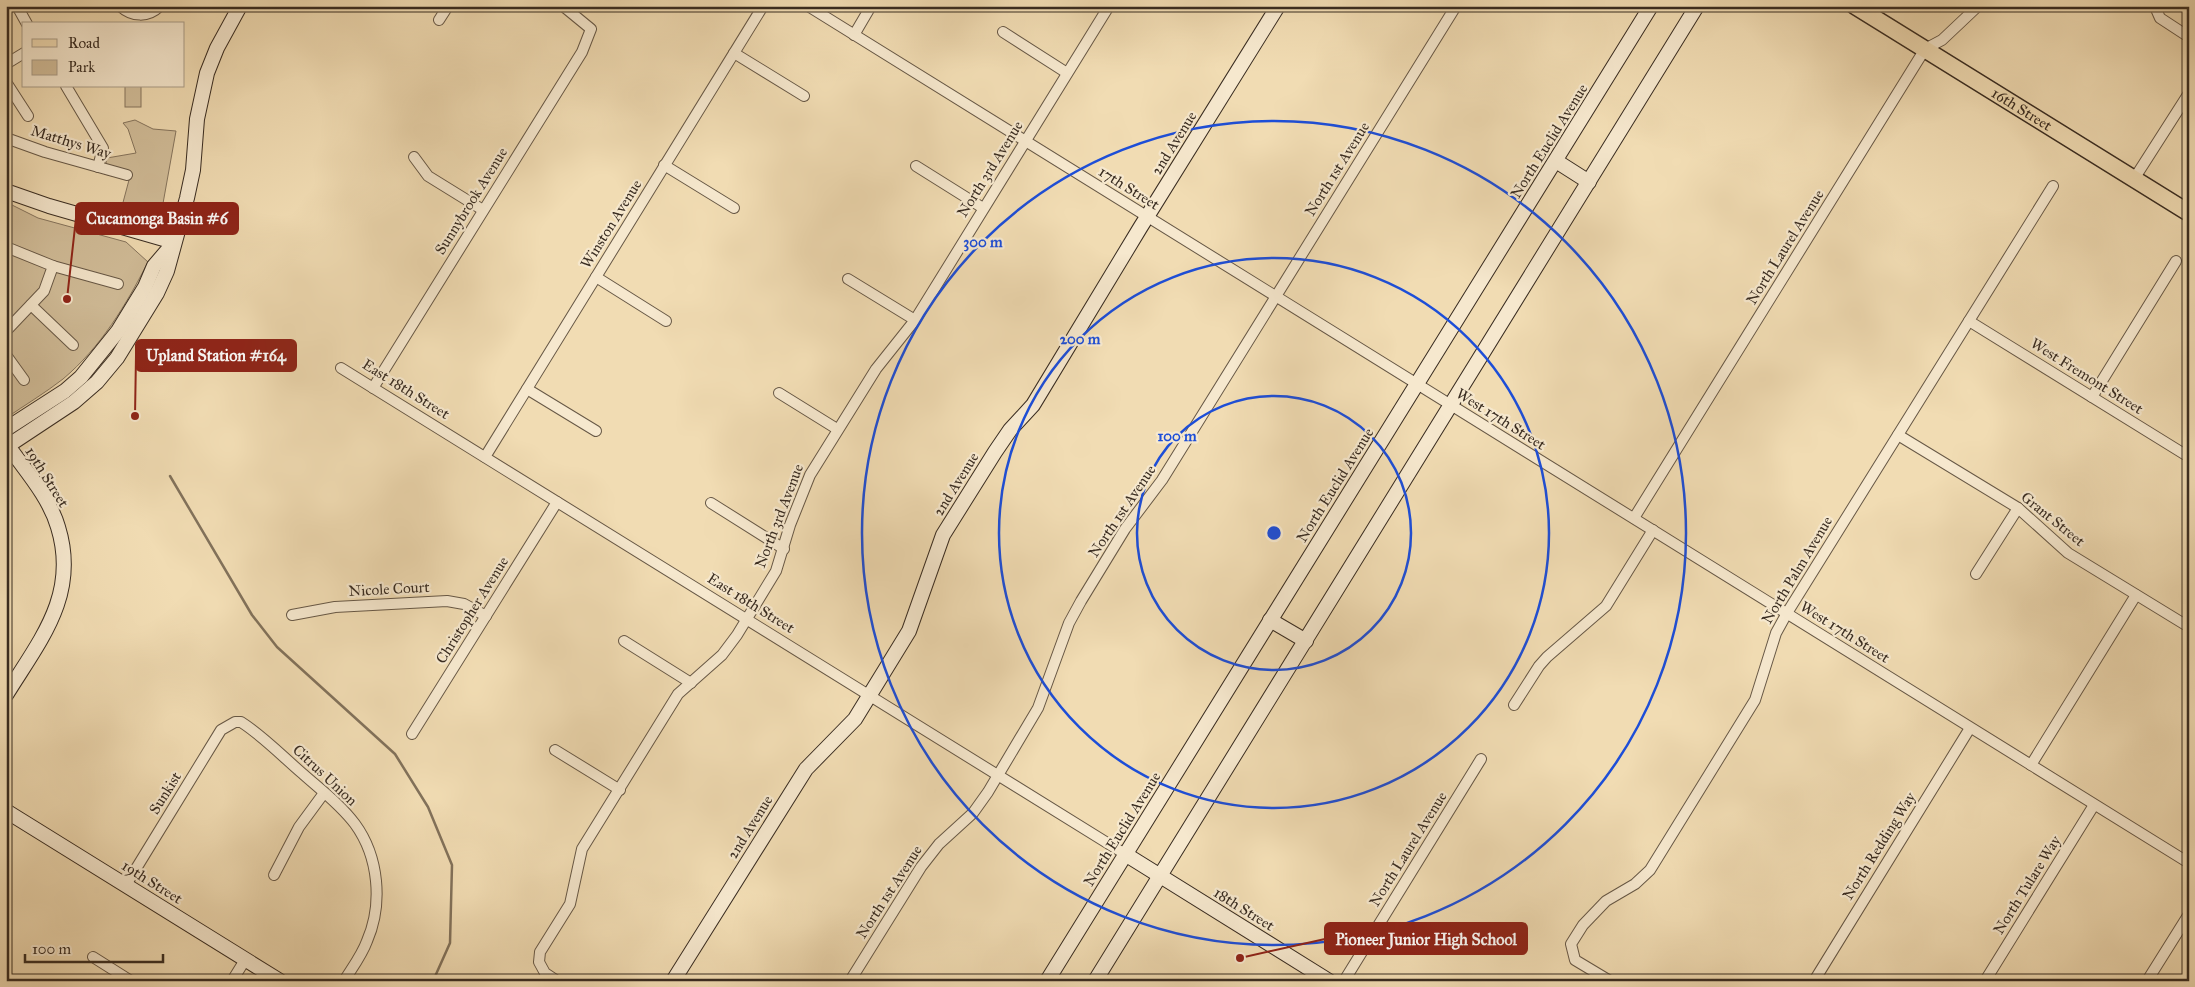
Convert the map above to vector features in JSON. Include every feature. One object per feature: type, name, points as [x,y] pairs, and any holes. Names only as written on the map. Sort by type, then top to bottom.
[{"type":"main road","points":[[7,445],[74,402],[97,382],[117,358],[157,293],[167,271],[189,188],[197,119],[208,73],[221,40],[240,6]]},
{"type":"main road","name":"2nd Avenue","points":[[673,981],[806,769],[854,719],[869,696],[909,631],[944,535],[995,452],[1033,405],[1278,6]]},
{"type":"main road","name":"North Euclid Avenue","points":[[1047,981],[1651,6]]},
{"type":"main road","points":[[1095,981],[1452,406],[1697,6]]},
{"type":"main road","name":"16th Street","points":[[1855,6],[2189,213]]},
{"type":"main road","points":[[1556,161],[1589,182]]},
{"type":"main road","points":[[6,191],[49,206],[174,242]]},
{"type":"main road","points":[[6,429],[65,391],[82,377],[118,331],[145,287],[154,266],[174,242]]},
{"type":"main road","name":"19th Street","points":[[6,695],[54,616],[61,597],[64,556],[58,526],[54,518],[41,494],[7,445]]},
{"type":"main road","points":[[1270,620],[1306,641]]},
{"type":"main road","name":"19th Street","points":[[6,811],[280,981]]},
{"type":"main road","name":"East 18th Street","points":[[1125,854],[1143,865]]},
{"type":"main road","name":"18th Street","points":[[1143,865],[1329,981]]},
{"type":"street","points":[[17,6],[27,22]]},
{"type":"street","points":[[120,6],[129,12],[141,15],[151,13],[160,6]]},
{"type":"street","points":[[439,20],[448,6]]},
{"type":"street","name":"Sunnybrook Avenue","points":[[374,388],[582,52],[591,29],[563,6]]},
{"type":"street","name":"Winston Avenue","points":[[485,457],[763,6]]},
{"type":"street","name":"17th Street","points":[[808,6],[1435,396]]},
{"type":"street","points":[[854,35],[871,6]]},
{"type":"street","name":"North 3rd Avenue","points":[[558,981],[545,973],[539,962],[540,952],[570,904],[582,849],[678,694],[722,655],[746,620],[776,570],[790,525],[810,474],[876,369],[915,320],[1109,6]]},
{"type":"street","name":"North 1st Avenue","points":[[850,981],[921,866],[938,844],[973,813],[998,775],[1038,708],[1069,623],[1081,601],[1125,529],[1162,480],[1456,6]]},
{"type":"street","name":"North Laurel Avenue","points":[[1634,518],[1925,49],[1942,40],[1978,6]]},
{"type":"street","points":[[2156,8],[2160,18],[2189,37]]},
{"type":"street","points":[[1003,32],[1067,73]]},
{"type":"street","points":[[734,53],[804,96]]},
{"type":"street","points":[[6,64],[22,54]]},
{"type":"street","points":[[6,82],[28,116]]},
{"type":"street","points":[[67,88],[103,148],[98,167]]},
{"type":"street","points":[[2134,179],[2189,93]]},
{"type":"street","name":"Matthys Way","points":[[6,138],[45,152],[127,174]]},
{"type":"street","points":[[414,157],[428,176],[483,210]]},
{"type":"street","points":[[664,165],[734,208]]},
{"type":"street","points":[[916,166],[983,208]]},
{"type":"street","name":"North Palm Avenue","points":[[1610,981],[1575,960],[1571,944],[1576,935],[1606,901],[1635,884],[1650,870],[1755,700],[1776,633],[1787,613],[2053,186]]},
{"type":"street","points":[[6,247],[53,266],[118,284]]},
{"type":"street","points":[[2092,396],[2176,261]]},
{"type":"street","points":[[6,331],[44,292],[53,266]]},
{"type":"street","points":[[596,277],[666,321]]},
{"type":"street","points":[[848,279],[915,320]]},
{"type":"street","points":[[31,305],[73,344]]},
{"type":"street","name":"West Fremont Street","points":[[1969,321],[2189,457]]},
{"type":"street","points":[[6,355],[24,380]]},
{"type":"street","name":"East 18th Street","points":[[341,368],[1125,854]]},
{"type":"street","points":[[527,389],[596,432]]},
{"type":"street","points":[[779,393],[837,429]]},
{"type":"street","name":"West 17th Street","points":[[1435,396],[2189,863]]},
{"type":"street","name":"Grant Street","points":[[1898,434],[2018,508],[2068,553],[2189,628]]},
{"type":"street","name":"Christopher Avenue","points":[[412,734],[557,502]]},
{"type":"street","points":[[710,503],[784,549]]},
{"type":"street","points":[[1976,574],[2018,508]]},
{"type":"street","points":[[1514,705],[1547,657],[1606,606],[1652,530]]},
{"type":"street","points":[[2030,765],[2136,595]]},
{"type":"street","name":"Nicole Court","points":[[292,615],[334,607],[447,601],[464,604],[486,616]]},
{"type":"street","points":[[624,641],[691,683]]},
{"type":"street","name":"Citrus Union","points":[[235,722],[241,722],[248,727],[324,793],[355,824],[365,842],[372,860],[375,877],[376,910],[372,927],[361,954],[344,981]]},
{"type":"street","name":"Sunkist","points":[[126,885],[221,730],[235,722]]},
{"type":"street","name":"North Redding Way","points":[[1814,981],[1970,728]]},
{"type":"street","points":[[555,750],[620,790]]},
{"type":"street","name":"North Laurel Avenue","points":[[1344,981],[1481,759]]},
{"type":"street","points":[[274,875],[299,827],[324,793]]},
{"type":"street","name":"North Tulare Way","points":[[1985,981],[2094,804]]},
{"type":"street","points":[[2147,981],[2189,914]]},
{"type":"street","points":[[93,957],[132,981]]},
{"type":"street","points":[[232,981],[245,960]]},
{"type":"green space","points":[[125,88],[141,88],[141,107],[125,107]]},
{"type":"green space","points":[[135,120],[153,129],[176,131],[162,209],[149,216],[121,210],[129,180],[104,174],[107,158],[136,153],[128,129],[123,123]]},
{"type":"green space","points":[[6,202],[38,218],[126,242],[148,262],[131,294],[111,325],[77,367],[63,379],[6,418]]},
{"type":"waterway","points":[[170,476],[252,615],[277,647],[395,754],[428,807],[452,865],[450,943],[433,981]]},
{"type":"place","name":"Cucamonga Basin #6","points":[[67,299]]},
{"type":"place","name":"Upland Station #164","points":[[135,416]]},
{"type":"place","name":"Pioneer Junior High School","points":[[1240,958]]}]
